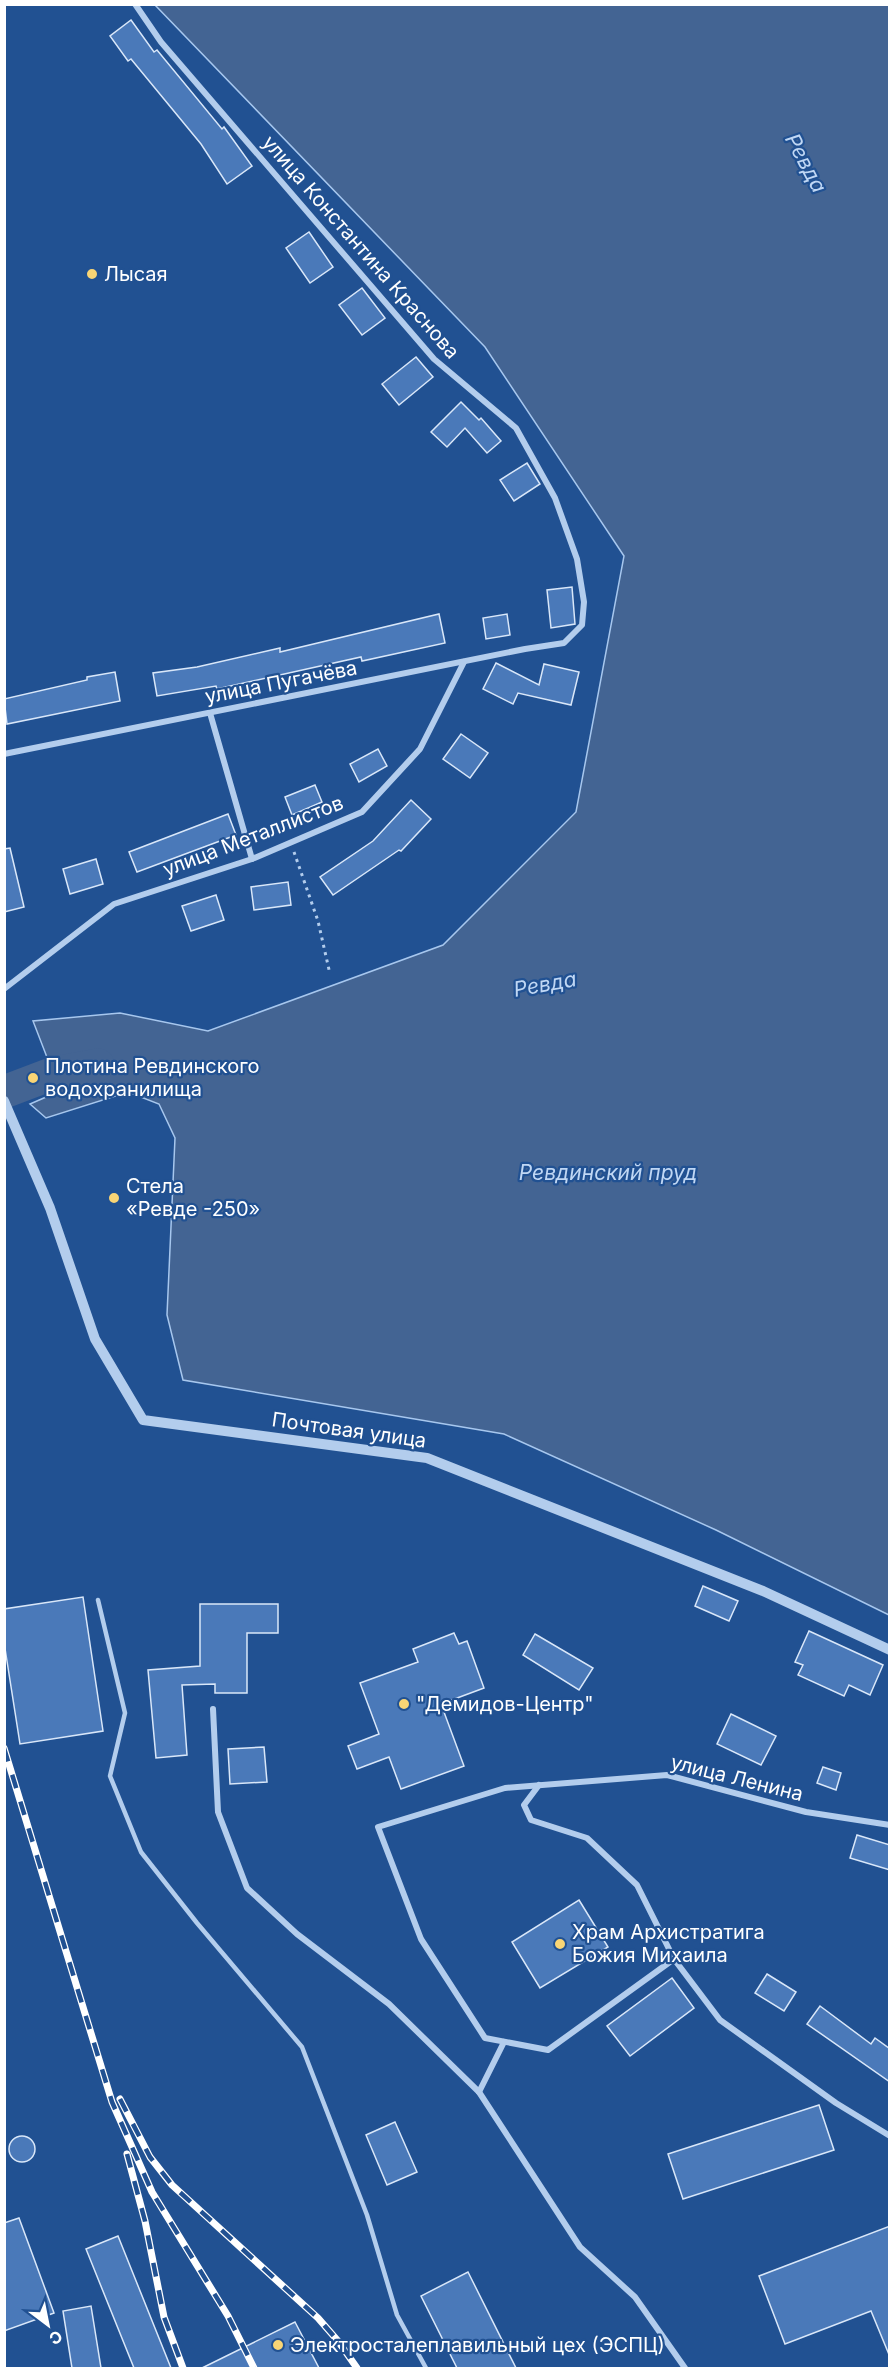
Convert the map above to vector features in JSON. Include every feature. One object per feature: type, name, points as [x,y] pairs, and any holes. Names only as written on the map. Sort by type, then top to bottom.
[{"type":"street","name":"улица Константина Краснова","points":[[135,4],[161,42],[434,359],[516,428],[555,498],[577,559],[584,602],[582,625],[564,643]]},
{"type":"street","name":"улица Пугачёва","points":[[4,754],[564,643]]},
{"type":"street","name":"улица Металлистов","points":[[4,990],[114,904],[252,859],[362,812],[420,749],[464,662]]},
{"type":"street","points":[[210,713],[252,859]]},
{"type":"street","name":"Почтовая улица","points":[[4,1101],[50,1208],[95,1339],[143,1420],[427,1458],[763,1591],[890,1650]]},
{"type":"street","points":[[213,1709],[219,1812],[248,1888],[297,1934],[388,2004],[478,2092],[580,2247],[635,2297],[686,2368]]},
{"type":"street","name":"улица Ленина","points":[[504,2042],[485,2038],[421,1940],[378,1827],[505,1788],[667,1775],[806,1812],[890,1825]]},
{"type":"street","points":[[539,1785],[524,1805],[531,1820],[587,1838],[637,1885],[674,1959],[720,2020],[836,2103],[890,2136]]},
{"type":"street","points":[[478,2092],[504,2042],[548,2050],[674,1959]]},
{"type":"lane","points":[[98,1600],[125,1713],[110,1776],[141,1852],[197,1923],[302,2047],[367,2215],[397,2315],[426,2368]]},
{"type":"path","points":[[291,842],[318,921],[330,974]]},
{"type":"water","name":"Ревдинский пруд","points":[[155,5],[889,5],[889,1615],[716,1530],[504,1434],[183,1380],[167,1315],[175,1138],[159,1104],[128,1092],[46,1118],[30,1104],[60,1091],[33,1021],[120,1013],[208,1031],[443,945],[576,812],[624,556],[485,347]]},
{"type":"building","points":[[131,20],[154,52],[157,50],[222,129],[224,127],[252,166],[227,184],[201,144],[131,59],[128,61],[110,36]]},
{"type":"building","points":[[309,232],[333,267],[310,283],[286,248]]},
{"type":"building","points":[[362,288],[385,318],[362,335],[339,305]]},
{"type":"building","points":[[416,357],[433,377],[399,405],[382,384]]},
{"type":"building","points":[[461,402],[479,420],[481,418],[501,441],[487,453],[465,428],[447,447],[431,432]]},
{"type":"building","points":[[527,463],[540,484],[514,501],[500,480]]},
{"type":"building","points":[[572,587],[575,624],[551,628],[547,590]]},
{"type":"building","points":[[439,614],[445,643],[362,661],[361,657],[217,689],[216,686],[157,696],[153,673],[197,667],[280,648],[280,652]]},
{"type":"building","points":[[507,614],[510,635],[486,639],[483,618]]},
{"type":"building","points":[[496,663],[539,685],[544,664],[579,672],[571,705],[518,693],[513,704],[483,689]]},
{"type":"building","points":[[115,672],[120,701],[7,724],[4,699]]},
{"type":"building","points":[[461,734],[488,753],[470,778],[443,759]]},
{"type":"building","points":[[378,749],[387,766],[359,782],[350,764]]},
{"type":"building","points":[[315,785],[322,802],[292,815],[285,797]]},
{"type":"building","points":[[411,800],[431,819],[401,851],[399,850],[333,895],[320,877],[373,841]]},
{"type":"building","points":[[228,814],[236,835],[137,872],[129,852]]},
{"type":"building","points":[[10,848],[24,907],[4,912],[4,849]]},
{"type":"building","points":[[96,859],[103,884],[70,894],[63,869]]},
{"type":"building","points":[[288,882],[291,905],[254,910],[251,887]]},
{"type":"building","points":[[216,895],[224,920],[191,931],[182,906]]},
{"type":"building","points":[[703,1586],[738,1601],[729,1621],[695,1606]]},
{"type":"building","points":[[83,1597],[103,1731],[20,1744],[4,1642],[4,1609]]},
{"type":"building","points":[[200,1604],[278,1604],[278,1633],[247,1633],[247,1693],[215,1693],[215,1684],[182,1685],[187,1755],[156,1758],[148,1670],[200,1666]]},
{"type":"building","points":[[809,1631],[883,1665],[870,1695],[849,1685],[844,1696],[798,1675],[803,1665],[795,1662]]},
{"type":"building","points":[[454,1633],[459,1644],[467,1641],[484,1688],[441,1704],[464,1766],[401,1789],[389,1757],[357,1769],[348,1746],[379,1734],[360,1683],[418,1662],[413,1649]]},
{"type":"building","points":[[535,1634],[593,1668],[579,1690],[523,1655]]},
{"type":"building","points":[[731,1714],[776,1736],[761,1765],[717,1744]]},
{"type":"building","points":[[264,1747],[267,1782],[230,1784],[228,1749]]},
{"type":"building","points":[[823,1767],[841,1773],[836,1790],[817,1783]]},
{"type":"building","points":[[857,1835],[890,1845],[890,1870],[850,1858]]},
{"type":"building","name":"Храм Архистратига Божия Михаила","points":[[579,1900],[608,1947],[540,1988],[512,1942]]},
{"type":"building","points":[[767,1974],[796,1992],[784,2011],[755,1993]]},
{"type":"building","points":[[672,1978],[694,2008],[630,2056],[607,2026]]},
{"type":"building","points":[[820,2006],[871,2044],[875,2038],[890,2049],[890,2082],[807,2024]]},
{"type":"building","points":[[819,2105],[834,2150],[683,2199],[668,2154]]},
{"type":"building","points":[[395,2122],[417,2172],[387,2185],[366,2135]]},
{"type":"building","points":[[22,2136],[31,2140],[35,2149],[31,2158],[22,2162],[13,2158],[9,2149],[13,2140]]},
{"type":"building","points":[[19,2218],[54,2313],[4,2331],[4,2223]]},
{"type":"building","points":[[890,2226],[890,2357],[871,2311],[785,2344],[759,2276]]},
{"type":"building","points":[[118,2236],[171,2368],[134,2368],[86,2249]]},
{"type":"building","points":[[468,2272],[516,2368],[457,2368],[421,2296]]},
{"type":"building","points":[[91,2306],[101,2368],[72,2368],[63,2311]]},
{"type":"building","name":"Электросталеплавильный цех (ЭСПЦ)","points":[[295,2322],[319,2368],[202,2368]]},
{"type":"waterway","name":"Ревда","points":[[4,1092],[54,1073],[98,1065]]},
{"type":"railway","points":[[4,1748],[112,2102],[152,2192],[228,2316],[254,2368]]},
{"type":"railway","points":[[120,2099],[150,2157],[172,2185],[318,2318],[357,2368]]},
{"type":"railway","points":[[127,2154],[145,2221],[164,2317],[183,2368]]},
{"type":"place","name":"Лысая","points":[[92,274]]},
{"type":"place","name":"Плотина Ревдинского водохранилища","points":[[33,1078]]},
{"type":"place","name":"Стела «Ревде -250»","points":[[114,1198]]},
{"type":"place","name":"\"Демидов-Центр\"","points":[[404,1704]]},
{"type":"place","name":"Храм Архистратига Божия Михаила","points":[[560,1944]]},
{"type":"place","name":"Электросталеплавильный цех (ЭСПЦ)","points":[[278,2345]]}]
